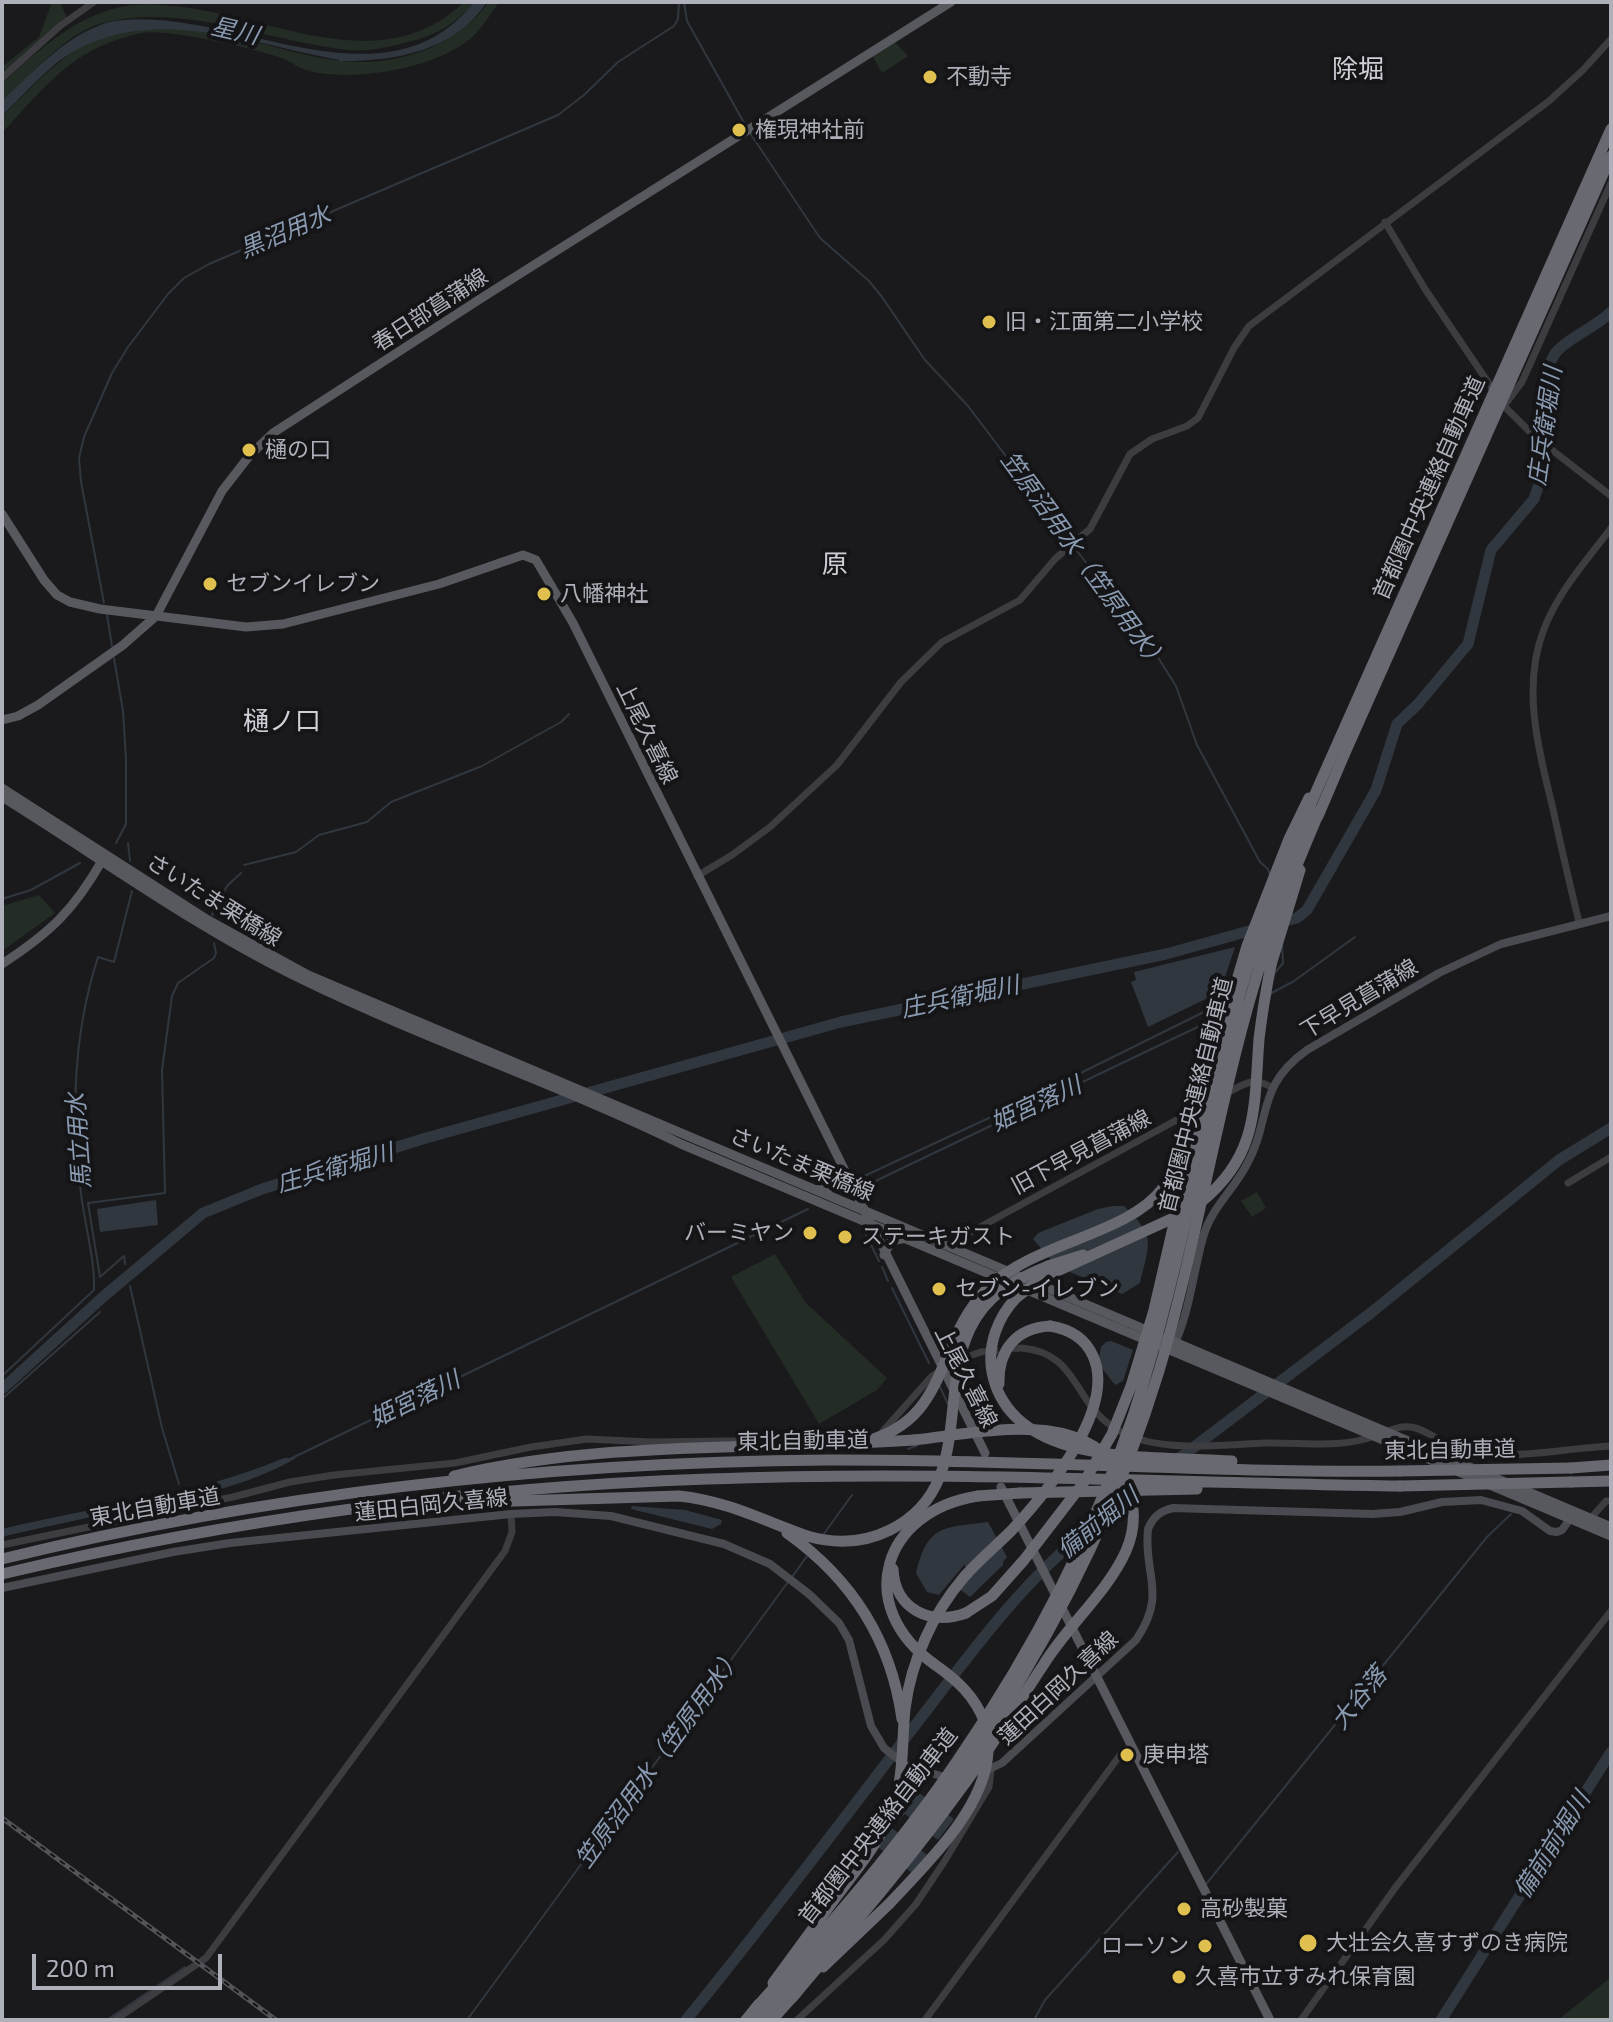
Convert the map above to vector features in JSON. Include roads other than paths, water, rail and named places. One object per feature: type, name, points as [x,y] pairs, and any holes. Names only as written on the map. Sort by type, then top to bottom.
[{"type":"highway","name":"首都圏中央連絡自動車道","points":[[757,2015],[957,1761],[1042,1623],[1085,1536],[1131,1421],[1149,1366],[1177,1263],[1242,986],[1274,894],[1319,785],[1611,129]]},
{"type":"highway","name":"首都圏中央連絡自動車道","points":[[746,2020],[757,2015],[891,1867],[967,1766],[1026,1673],[1090,1549],[1133,1446],[1158,1373],[1187,1267],[1228,1084],[1255,982],[1287,888],[1611,156]]},
{"type":"highway","points":[[898,1546],[893,1574],[905,1603],[922,1615],[938,1618],[966,1613],[992,1596],[1024,1560],[1084,1482],[1112,1434],[1131,1386],[1154,1310],[1206,1085],[1247,946],[1289,839],[1307,801],[1319,785]]},
{"type":"highway","points":[[1212,1464],[1114,1454],[1060,1443],[1024,1425],[1007,1407],[995,1385],[991,1354],[999,1321],[1016,1298],[1042,1278],[1169,1221],[1202,1201],[1226,1177],[1244,1149],[1256,1106],[1262,1012],[1271,965],[1320,810]]},
{"type":"highway","points":[[859,1443],[894,1432],[919,1411],[939,1377],[963,1321],[978,1298],[996,1281],[1014,1267],[1136,1212],[1153,1199],[1168,1180],[1206,1085]]},
{"type":"highway","points":[[804,1540],[845,1541],[872,1537],[896,1527],[916,1512],[932,1492],[943,1468],[950,1441],[962,1353],[970,1329],[982,1309],[999,1292],[1028,1273],[1107,1248]]},
{"type":"highway","points":[[757,2015],[797,1948],[879,1839],[897,1793],[913,1670],[937,1614],[966,1576],[1010,1532],[1046,1489],[1075,1445],[1091,1414],[1097,1389],[1094,1358],[1076,1335],[1050,1326],[1024,1331],[1009,1344],[1000,1364],[1000,1386],[1007,1407]]},
{"type":"highway","points":[[403,1488],[467,1473],[638,1451],[859,1443],[1019,1429],[1074,1436],[1092,1444],[1118,1468],[1131,1497],[1133,1530],[1115,1570],[1052,1651],[962,1788],[902,1866],[772,2020]]},
{"type":"highway","name":"東北自動車道","points":[[2,1559],[153,1527],[403,1488],[531,1474],[706,1462],[885,1460],[1212,1464],[1296,1470],[1400,1471],[1611,1465]]},
{"type":"highway","name":"東北自動車道","points":[[2,1574],[234,1527],[405,1502],[545,1488],[736,1478],[884,1475],[1112,1479],[1184,1486],[1400,1486],[1611,1481]]},
{"type":"highway","points":[[792,1998],[921,1869],[977,1795],[986,1768],[986,1725],[973,1698],[952,1676],[909,1644],[889,1607],[888,1572],[908,1530],[924,1515],[949,1503],[978,1496],[1184,1486]]},
{"type":"highway","points":[[405,1502],[460,1504],[580,1497],[679,1496],[728,1505],[766,1519],[804,1540],[842,1580],[876,1630],[893,1671],[904,1728]]},
{"type":"main road","name":"春日部菖蒲線","points":[[2,720],[18,716],[38,705],[123,645],[156,616],[222,491],[250,455],[273,433],[951,2]]},
{"type":"main road","name":"上尾久喜線","points":[[2,514],[35,569],[64,599],[100,609],[246,627],[270,626],[439,584],[517,557],[532,557],[573,623],[840,1160],[884,1255],[985,1453]]},
{"type":"main road","name":"さいたま栗橋線","points":[[2,788],[212,931],[286,972],[681,1144],[1611,1527]]},
{"type":"main road","name":"さいたま栗橋線","points":[[2,797],[280,961],[959,1251],[1173,1347]]},
{"type":"main road","points":[[2,964],[61,920],[104,858]]},
{"type":"main road","name":"下早見菖蒲線","points":[[1173,1347],[1206,1230],[1250,1158],[1272,1088],[1293,1061],[1439,973],[1501,944],[1611,916]]},
{"type":"main road","points":[[807,1187],[827,1189],[834,1186],[839,1179],[840,1160]]},
{"type":"main road","points":[[884,1255],[895,1238],[909,1239]]},
{"type":"main road","name":"さいたま栗橋線","points":[[1382,1434],[1611,1536]]},
{"type":"main road","points":[[1001,1487],[1270,2020]]},
{"type":"main road","name":"蓮田白岡久喜線","points":[[2,1588],[230,1543],[511,1514],[555,1512],[611,1516],[724,1544],[770,1564],[816,1600],[839,1623],[849,1640],[871,1726],[884,1748],[905,1765],[936,1776],[954,1778],[991,1770],[1015,1752],[1131,1646],[1148,1619],[1154,1586],[1148,1529],[1153,1519],[1167,1509],[1372,1514],[1400,1512],[1442,1502],[1481,1500],[1522,1511],[1550,1531],[1562,1530],[1570,1519]]},
{"type":"street","points":[[2,78],[60,26],[94,2]]},
{"type":"street","points":[[697,876],[770,827],[837,765],[901,682],[942,642],[1020,600],[1055,559],[1090,529],[1130,454],[1152,439],[1187,426],[1198,418],[1234,348],[1249,326],[1549,101],[1611,39]]},
{"type":"street","points":[[1504,406],[1522,382],[1611,183]]},
{"type":"street","points":[[1385,222],[1459,342],[1504,406],[1534,436],[1611,496]]},
{"type":"street","points":[[1579,922],[1537,746],[1533,685],[1540,642],[1557,602],[1611,528]]},
{"type":"street","name":"旧下早見菖蒲線","points":[[959,1251],[963,1238],[969,1233],[1248,1082],[1256,1080],[1272,1088]]},
{"type":"street","points":[[1568,1183],[1611,1157]]},
{"type":"street","points":[[1021,1348],[1038,1351],[1061,1363],[1088,1402],[1110,1425],[1133,1438],[1160,1443],[1230,1446],[1346,1444],[1403,1425],[1413,1426],[1449,1447],[1492,1454],[1611,1446]]},
{"type":"street","points":[[2,1545],[72,1528],[233,1497],[290,1482],[455,1463],[587,1439],[651,1442],[745,1439],[858,1441],[886,1430],[914,1393],[941,1369],[981,1352]]},
{"type":"street","points":[[1590,1519],[1606,1501],[1611,1501]]},
{"type":"street","points":[[115,2020],[206,1958],[505,1551],[512,1532],[511,1514]]},
{"type":"street","points":[[1301,2020],[1392,1892],[1611,1611]]},
{"type":"street","points":[[925,2020],[1123,1751],[1131,1746]]},
{"type":"street","points":[[797,2020],[884,1940],[916,1904],[989,1787],[991,1770]]},
{"type":"waterway","name":"黒沼用水","points":[[104,603],[79,458],[84,437],[112,373],[168,294],[184,278],[209,264],[558,115],[618,62],[674,26],[678,19],[679,2]]},
{"type":"waterway","name":"笠原沼用水（笠原用水）","points":[[684,2],[687,21],[747,128]]},
{"type":"waterway","name":"笠原沼用水（笠原用水）","points":[[750,133],[820,238],[869,281],[925,360],[968,406],[1071,542]]},
{"type":"waterway","name":"庄兵衛堀川","points":[[1276,923],[1297,918],[1307,910],[1376,790],[1397,724],[1418,704],[1468,644],[1491,550],[1534,499],[1541,478],[1543,391],[1552,360],[1565,344],[1611,312]]},
{"type":"waterway","name":"笠原沼用水（笠原用水）","points":[[1074,547],[1152,648],[1176,686],[1197,745],[1270,876]]},
{"type":"waterway","name":"黒沼用水","points":[[107,615],[112,646]]},
{"type":"waterway","name":"黒沼用水","points":[[114,658],[123,711],[126,759],[126,824],[116,843]]},
{"type":"waterway","points":[[244,865],[296,852],[319,835],[367,822],[391,802],[482,766],[561,722],[569,714]]},
{"type":"waterway","name":"馬立用水","points":[[128,843],[130,861]]},
{"type":"waterway","name":"黒沼用水","points":[[2,899],[31,890],[80,863]]},
{"type":"waterway","points":[[212,915],[227,886],[241,873]]},
{"type":"waterway","name":"馬立用水","points":[[2,1376],[94,1290],[78,1164],[76,1074],[83,1016],[98,957],[114,962],[132,891]]},
{"type":"waterway","name":"庄兵衛堀川","points":[[2,1389],[103,1297],[203,1213],[262,1189],[426,1138],[841,1022],[1166,954],[1260,928]]},
{"type":"waterway","name":"姫宮落川","points":[[1270,994],[1294,981],[1355,937]]},
{"type":"waterway","points":[[125,1264],[124,1256],[100,1277],[88,1203],[165,1193],[162,1070],[172,996],[178,983],[214,958],[214,943]]},
{"type":"waterway","name":"笠原沼用水（笠原用水）","points":[[1273,975],[1283,963],[1282,945]]},
{"type":"waterway","name":"笠原沼用水（笠原用水）","points":[[860,1178],[1226,1001]]},
{"type":"waterway","name":"姫宮落川","points":[[865,1186],[1208,1022]]},
{"type":"waterway","name":"備前堀川","points":[[1173,1463],[1372,1312],[1559,1160],[1611,1128]]},
{"type":"waterway","name":"笠原沼用水（笠原用水）","points":[[845,1189],[849,1196]]},
{"type":"waterway","name":"姫宮落川","points":[[290,1459],[808,1209]]},
{"type":"waterway","name":"笠原沼用水（笠原用水）","points":[[866,1235],[879,1261]]},
{"type":"waterway","name":"笠原沼用水（笠原用水）","points":[[882,1267],[888,1281]]},
{"type":"waterway","points":[[130,1286],[162,1428],[179,1484]]},
{"type":"waterway","name":"笠原沼用水（笠原用水）","points":[[892,1288],[929,1363]]},
{"type":"waterway","points":[[2,1399],[100,1312]]},
{"type":"waterway","name":"笠原沼用水（笠原用水）","points":[[940,1387],[948,1404]]},
{"type":"waterway","name":"笠原沼用水（笠原用水）","points":[[908,1449],[918,1445]]},
{"type":"waterway","name":"備前堀川","points":[[1104,1517],[1137,1490]]},
{"type":"waterway","name":"笠原沼用水（笠原用水）","points":[[823,1535],[852,1495]]},
{"type":"waterway","name":"大谷落","points":[[1207,1883],[1487,1537],[1511,1514]]},
{"type":"waterway","name":"備前堀川","points":[[686,2020],[994,1624],[1039,1574],[1090,1528]]},
{"type":"waterway","name":"笠原沼用水（笠原用水）","points":[[792,1577],[807,1556]]},
{"type":"waterway","name":"笠原沼用水（笠原用水）","points":[[467,2020],[788,1582]]},
{"type":"waterway","name":"備前前堀川","points":[[1441,2020],[1611,1752]]},
{"type":"waterway","points":[[1034,2020],[1045,2000],[1178,1852]]},
{"type":"waterway","points":[[107,2020],[185,1967]]},
{"type":"tunnel","points":[[981,1352],[1021,1348]]},
{"type":"railway","points":[[2,1818],[276,2020]]},
{"type":"place","name":"不動寺","points":[[930,77]]},
{"type":"place","name":"権現神社前","points":[[739,130]]},
{"type":"place","name":"旧・江面第二小学校","points":[[989,322]]},
{"type":"place","name":"樋の口","points":[[249,450]]},
{"type":"place","name":"セブンイレブン","points":[[210,584]]},
{"type":"place","name":"八幡神社","points":[[544,594]]},
{"type":"place","name":"バーミヤン","points":[[810,1233]]},
{"type":"place","name":"ステーキガスト","points":[[845,1237]]},
{"type":"place","name":"セブン-イレブン","points":[[939,1289]]},
{"type":"place","name":"庚申塔","points":[[1127,1755]]},
{"type":"place","name":"高砂製菓","points":[[1184,1909]]},
{"type":"place","name":"大壮会久喜すずのき病院","points":[[1308,1943]]},
{"type":"place","name":"ローソン","points":[[1205,1946]]},
{"type":"place","name":"久喜市立すみれ保育園","points":[[1179,1977]]},
{"type":"district","name":"除堀","points":[[1358,69]]},
{"type":"district","name":"原","points":[[835,564]]},
{"type":"district","name":"樋ノ口","points":[[282,721]]},
{"type":"water label","name":"星川","points":[[235,31]]}]
